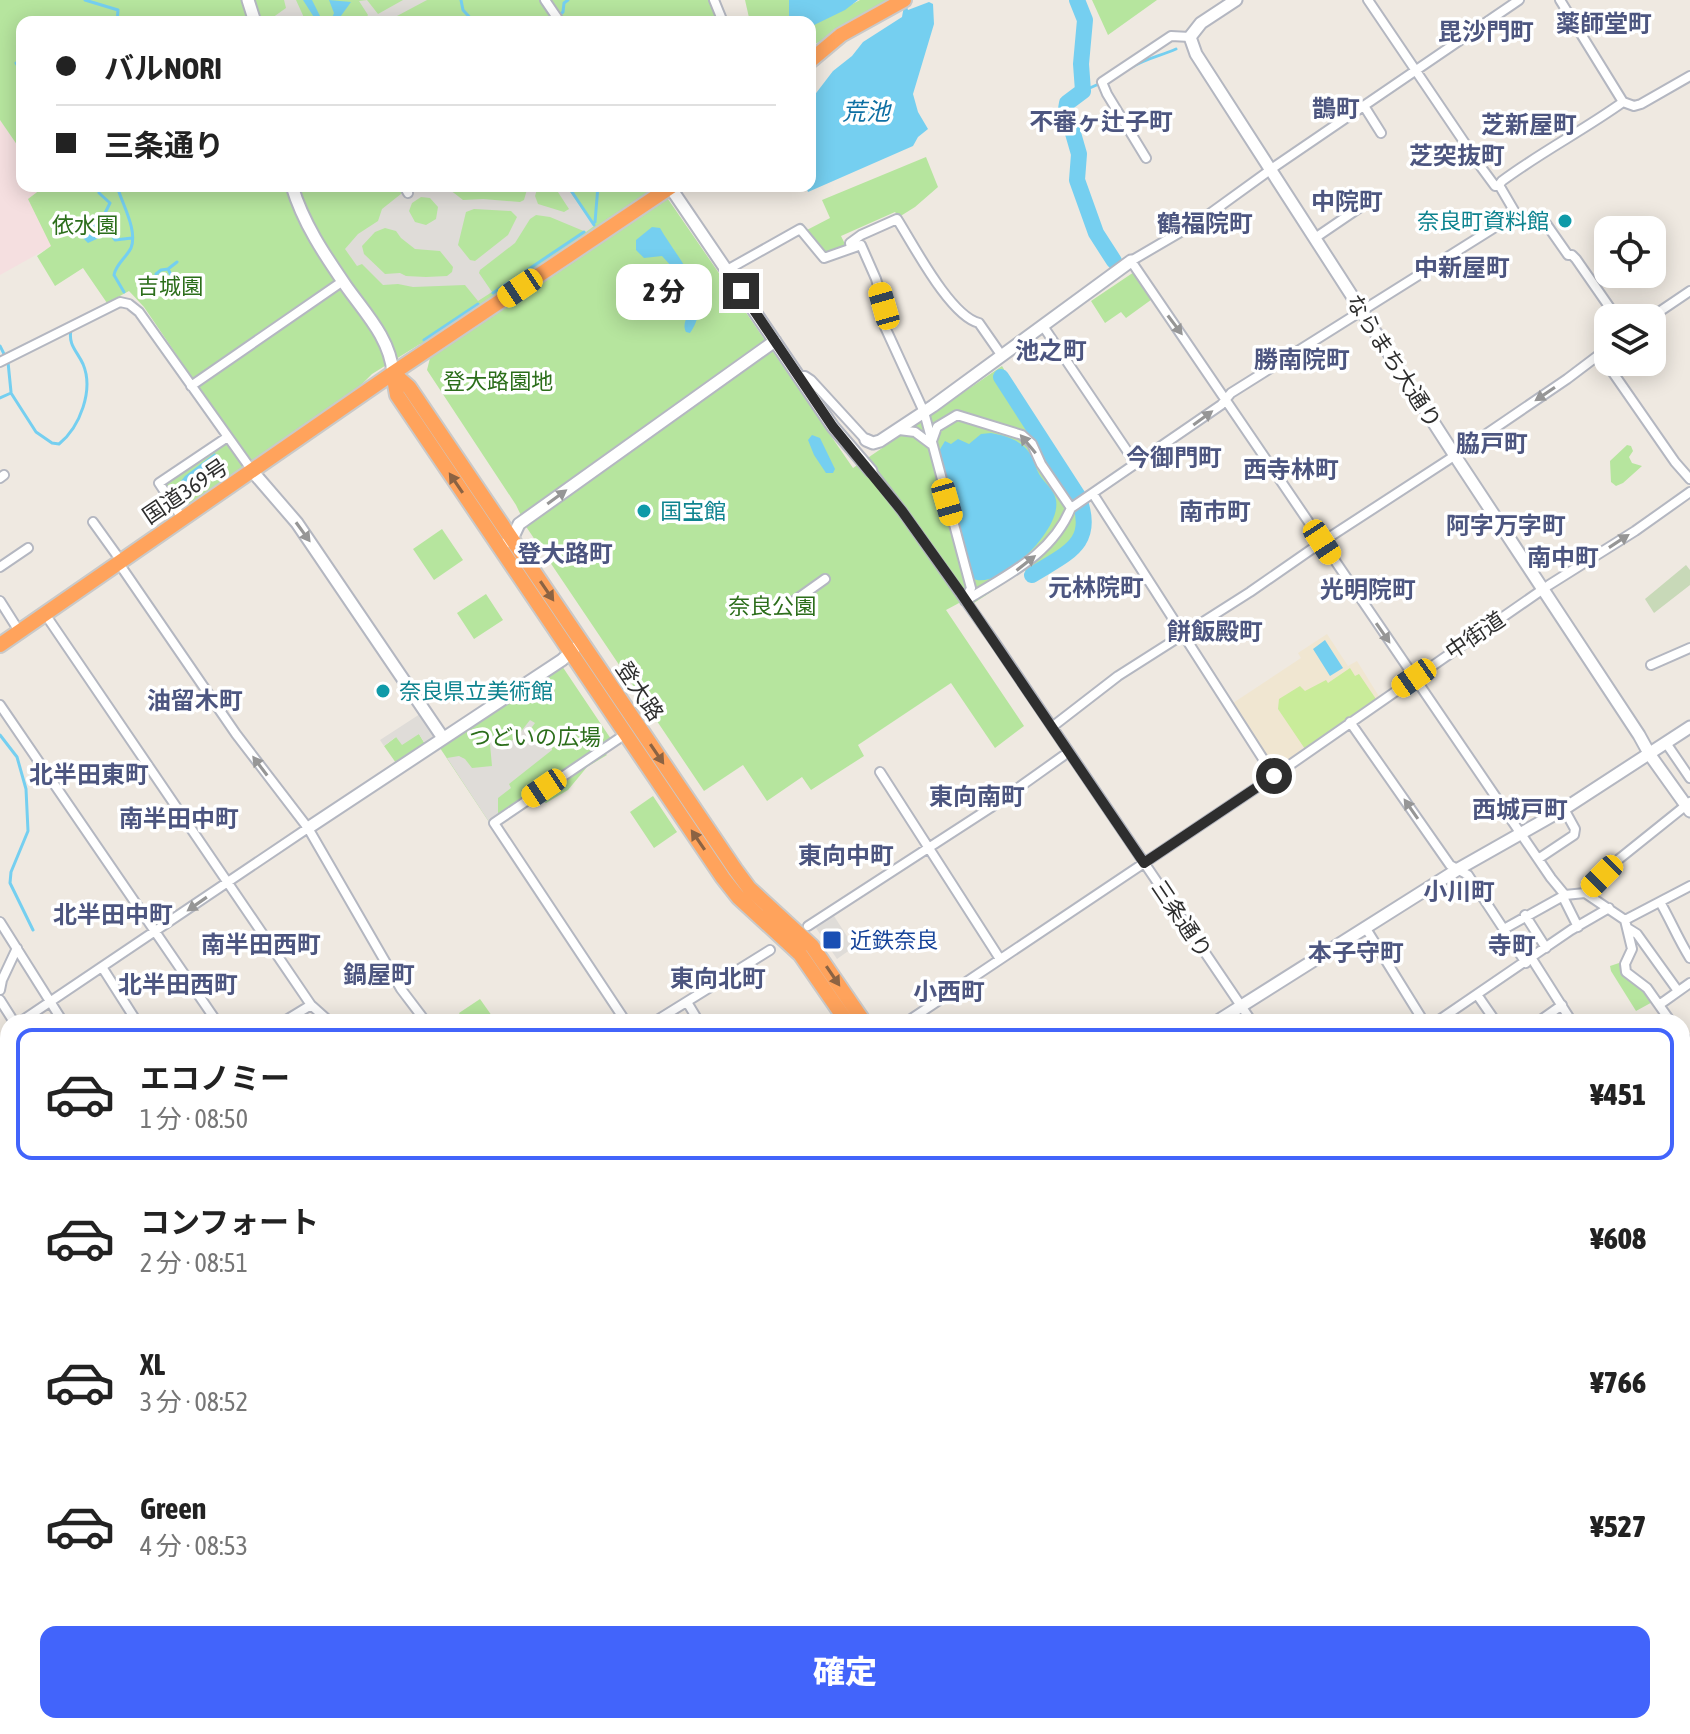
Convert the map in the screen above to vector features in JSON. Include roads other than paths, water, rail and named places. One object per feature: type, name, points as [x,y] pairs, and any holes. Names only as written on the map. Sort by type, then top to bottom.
[{"type":"highway","points":[[816,56],[841,35],[904,0]]},
{"type":"highway","name":"国道369号","points":[[0,645],[393,373],[662,192]]},
{"type":"highway","name":"登大路","points":[[393,373],[409,387],[506,543],[729,873],[738,897],[800,954],[841,1014]]},
{"type":"highway","name":"登大路","points":[[729,873],[812,946],[859,1014]]},
{"type":"street","points":[[1146,158],[1114,108],[1102,82],[1171,36],[1190,37],[1201,23],[1236,0]]},
{"type":"street","points":[[1368,0],[1495,186],[1623,102]]},
{"type":"street","points":[[799,376],[811,380],[866,440],[873,443],[880,441],[1131,261],[1201,220],[1519,0]]},
{"type":"street","points":[[1560,0],[1623,102],[1634,106],[1641,104],[1690,76]]},
{"type":"street","name":"ならまち大通り","points":[[1190,37],[1196,54],[1455,456],[1650,755],[1689,806]]},
{"type":"street","points":[[1364,106],[1381,133]]},
{"type":"street","points":[[1499,185],[1516,214],[1527,224],[1540,215],[1607,304]]},
{"type":"street","name":"登大路","points":[[294,192],[307,226],[387,344],[393,373]]},
{"type":"street","name":"三条通り","points":[[675,192],[833,427],[871,471],[965,601],[1247,1014]]},
{"type":"street","points":[[1315,238],[1362,206]]},
{"type":"street","points":[[965,601],[1023,566],[1044,549],[1062,528],[1072,507],[1239,388],[1516,214]]},
{"type":"street","points":[[851,248],[850,243],[861,235],[897,219],[954,304],[970,321],[979,323],[1002,356]]},
{"type":"street","points":[[727,270],[800,229],[824,258],[861,245],[884,306],[885,327],[928,409],[931,444],[971,588],[965,601]]},
{"type":"street","points":[[1131,261],[1564,896],[1578,927]]},
{"type":"street","points":[[191,386],[343,281]]},
{"type":"street","points":[[1666,307],[1690,291]]},
{"type":"street","points":[[1,359],[120,302],[139,312],[226,438],[297,523],[443,738]]},
{"type":"street","points":[[1043,326],[1136,464]]},
{"type":"street","points":[[506,543],[519,524],[775,341]]},
{"type":"street","points":[[1052,727],[1118,676],[1455,456],[1594,358]]},
{"type":"street","points":[[1620,376],[1675,462],[1690,479]]},
{"type":"street","points":[[928,409],[1022,435],[1032,444],[1041,464],[1072,507]]},
{"type":"street","points":[[931,444],[937,427],[957,415]]},
{"type":"street","points":[[895,431],[905,429],[915,432],[931,444]]},
{"type":"street","points":[[182,518],[159,483],[226,438]]},
{"type":"street","name":"中街道","points":[[918,1014],[1274,776],[1542,589],[1690,492]]},
{"type":"street","points":[[1089,497],[1185,635],[1185,641],[1274,776]]},
{"type":"street","points":[[93,522],[236,734],[308,828],[401,989],[420,1014]]},
{"type":"street","points":[[0,567],[28,548]]},
{"type":"street","points":[[780,611],[825,579]]},
{"type":"street","points":[[0,601],[19,631]]},
{"type":"street","points":[[45,614],[311,1005],[321,1014]]},
{"type":"street","points":[[31,1014],[562,660],[576,647]]},
{"type":"street","points":[[1651,665],[1690,648]]},
{"type":"street","points":[[0,705],[212,1014]]},
{"type":"street","points":[[1350,722],[1450,865],[1468,875],[1567,1014]]},
{"type":"street","points":[[1228,1014],[1460,868],[1564,809],[1690,727]]},
{"type":"street","points":[[621,1014],[494,823],[634,732]]},
{"type":"street","points":[[1666,743],[1690,778]]},
{"type":"street","points":[[808,926],[1063,756]]},
{"type":"street","points":[[880,772],[1000,959]]},
{"type":"street","points":[[1504,929],[1564,896],[1585,893],[1619,859],[1689,806]]},
{"type":"street","points":[[1538,859],[1574,835],[1575,829],[1564,809]]},
{"type":"street","points":[[1627,925],[1690,886]]},
{"type":"street","points":[[1585,893],[1609,908],[1637,934],[1678,991]]},
{"type":"street","points":[[1660,902],[1672,923],[1672,930],[1690,958]]},
{"type":"street","points":[[1454,1014],[1546,948],[1609,908]]},
{"type":"street","points":[[1525,915],[1546,948]]},
{"type":"street","points":[[0,922],[58,1014]]},
{"type":"street","points":[[1627,925],[1632,949],[1625,964],[1626,972],[1647,988],[1665,1014]]},
{"type":"street","points":[[1365,927],[1419,1014]]},
{"type":"street","points":[[0,990],[17,948]]},
{"type":"street","points":[[667,1014],[770,950]]},
{"type":"street","points":[[102,967],[132,1014]]},
{"type":"street","points":[[1659,1005],[1690,983]]},
{"type":"street","points":[[1478,996],[1490,1014]]},
{"type":"street","points":[[687,1002],[694,1014]]},
{"type":"street","points":[[296,1014],[311,1005]]},
{"type":"street","points":[[1549,1014],[1562,1005]]},
{"type":"water","points":[[303,0],[312,0],[320,16],[313,16]]},
{"type":"water","points":[[329,0],[351,2],[341,16],[333,16]]},
{"type":"water","points":[[789,0],[858,0],[816,24],[816,16],[789,16]]},
{"type":"water","name":"荒池","points":[[905,0],[908,10],[929,2],[933,4],[934,24],[913,94],[918,112],[928,129],[913,146],[816,188],[816,93],[833,71],[852,56],[863,42],[902,17]]},
{"type":"water","points":[[105,213],[110,216],[108,223],[114,220],[117,224],[114,231],[88,243],[82,237],[88,224]]},
{"type":"water","points":[[652,227],[660,228],[691,278],[699,306],[690,333],[686,332],[685,324],[691,300],[677,285],[673,268],[662,256],[644,258],[636,250],[636,240]]},
{"type":"water","points":[[991,433],[1009,438],[1024,447],[1056,500],[1049,528],[1038,543],[1010,568],[996,577],[982,580],[972,578],[939,451],[945,441],[951,444],[958,439],[969,444],[981,434]]},
{"type":"water","points":[[812,435],[820,438],[835,469],[833,473],[826,473],[814,455],[808,440]]},
{"type":"water","points":[[215,453],[219,461],[218,475],[204,479],[201,488],[191,494],[180,492],[185,476]]},
{"type":"water","points":[[1325,640],[1343,668],[1330,676],[1313,649]]},
{"type":"waterway","points":[[85,0],[118,10],[118,16]]},
{"type":"waterway","points":[[461,0],[463,10],[468,16]]},
{"type":"waterway","points":[[558,16],[568,0]]},
{"type":"waterway","points":[[1077,0],[1085,20],[1081,64],[1083,91],[1067,103],[1066,109],[1079,154],[1077,180],[1096,233],[1114,261]]},
{"type":"waterway","points":[[1132,67],[1176,49]]},
{"type":"waterway","points":[[1083,91],[1101,83]]},
{"type":"waterway","points":[[99,192],[110,203],[105,213]]},
{"type":"waterway","points":[[119,192],[133,241],[114,275],[124,292]]},
{"type":"waterway","points":[[572,192],[594,225]]},
{"type":"waterway","points":[[595,222],[598,192]]},
{"type":"waterway","points":[[493,293],[584,232]]},
{"type":"waterway","points":[[111,234],[115,240],[132,238]]},
{"type":"waterway","points":[[168,269],[177,262]]},
{"type":"waterway","points":[[156,274],[168,269],[175,283]]},
{"type":"waterway","points":[[424,340],[478,304]]},
{"type":"waterway","points":[[0,398],[11,393],[36,432],[52,443],[59,444],[67,437],[79,418],[87,385],[83,364],[72,344],[71,330]]},
{"type":"waterway","points":[[0,346],[8,362],[11,392]]},
{"type":"waterway","points":[[1001,377],[1078,496],[1083,512],[1084,526],[1075,545],[1032,575]]},
{"type":"waterway","points":[[0,735],[17,757],[26,789],[28,831],[11,872],[10,883],[33,930]]},
{"type":"place","name":"奈良町資料館","points":[[1565,221]]},
{"type":"place","name":"国宝館","points":[[644,511]]},
{"type":"place","name":"奈良県立美術館","points":[[383,691]]},
{"type":"place","name":"近鉄奈良","points":[[832,940]]},
{"type":"district","name":"薬師堂町","points":[[1604,24]]},
{"type":"district","name":"毘沙門町","points":[[1486,32]]},
{"type":"district","name":"鵲町","points":[[1336,109]]},
{"type":"district","name":"不審ヶ辻子町","points":[[1101,122]]},
{"type":"district","name":"芝新屋町","points":[[1529,125]]},
{"type":"district","name":"芝突抜町","points":[[1457,156]]},
{"type":"district","name":"中院町","points":[[1347,202]]},
{"type":"district","name":"鶴福院町","points":[[1205,224]]},
{"type":"district","name":"中新屋町","points":[[1462,268]]},
{"type":"district","name":"池之町","points":[[1051,351]]},
{"type":"district","name":"勝南院町","points":[[1302,360]]},
{"type":"district","name":"脇戸町","points":[[1492,444]]},
{"type":"district","name":"今御門町","points":[[1174,458]]},
{"type":"district","name":"西寺林町","points":[[1291,470]]},
{"type":"district","name":"南市町","points":[[1215,512]]},
{"type":"district","name":"阿字万字町","points":[[1506,526]]},
{"type":"district","name":"登大路町","points":[[565,554]]},
{"type":"district","name":"南中町","points":[[1563,558]]},
{"type":"district","name":"元林院町","points":[[1096,588]]},
{"type":"district","name":"光明院町","points":[[1368,590]]},
{"type":"district","name":"餅飯殿町","points":[[1215,632]]},
{"type":"district","name":"油留木町","points":[[195,701]]},
{"type":"district","name":"北半田東町","points":[[89,775]]},
{"type":"district","name":"東向南町","points":[[977,797]]},
{"type":"district","name":"西城戸町","points":[[1520,810]]},
{"type":"district","name":"南半田中町","points":[[179,819]]},
{"type":"district","name":"東向中町","points":[[846,856]]},
{"type":"district","name":"小川町","points":[[1459,892]]},
{"type":"district","name":"北半田中町","points":[[113,915]]},
{"type":"district","name":"南半田西町","points":[[261,945]]},
{"type":"district","name":"寺町","points":[[1512,946]]},
{"type":"district","name":"本子守町","points":[[1356,953]]},
{"type":"district","name":"鍋屋町","points":[[379,975]]},
{"type":"district","name":"東向北町","points":[[718,979]]},
{"type":"district","name":"北半田西町","points":[[178,985]]},
{"type":"district","name":"小西町","points":[[949,992]]},
{"type":"park label","name":"依水園","points":[[85,225]]},
{"type":"park label","name":"吉城園","points":[[170,286]]},
{"type":"park label","name":"登大路園地","points":[[498,381]]},
{"type":"park label","name":"奈良公園","points":[[772,606]]},
{"type":"park label","name":"つどいの広場","points":[[535,737]]}]
